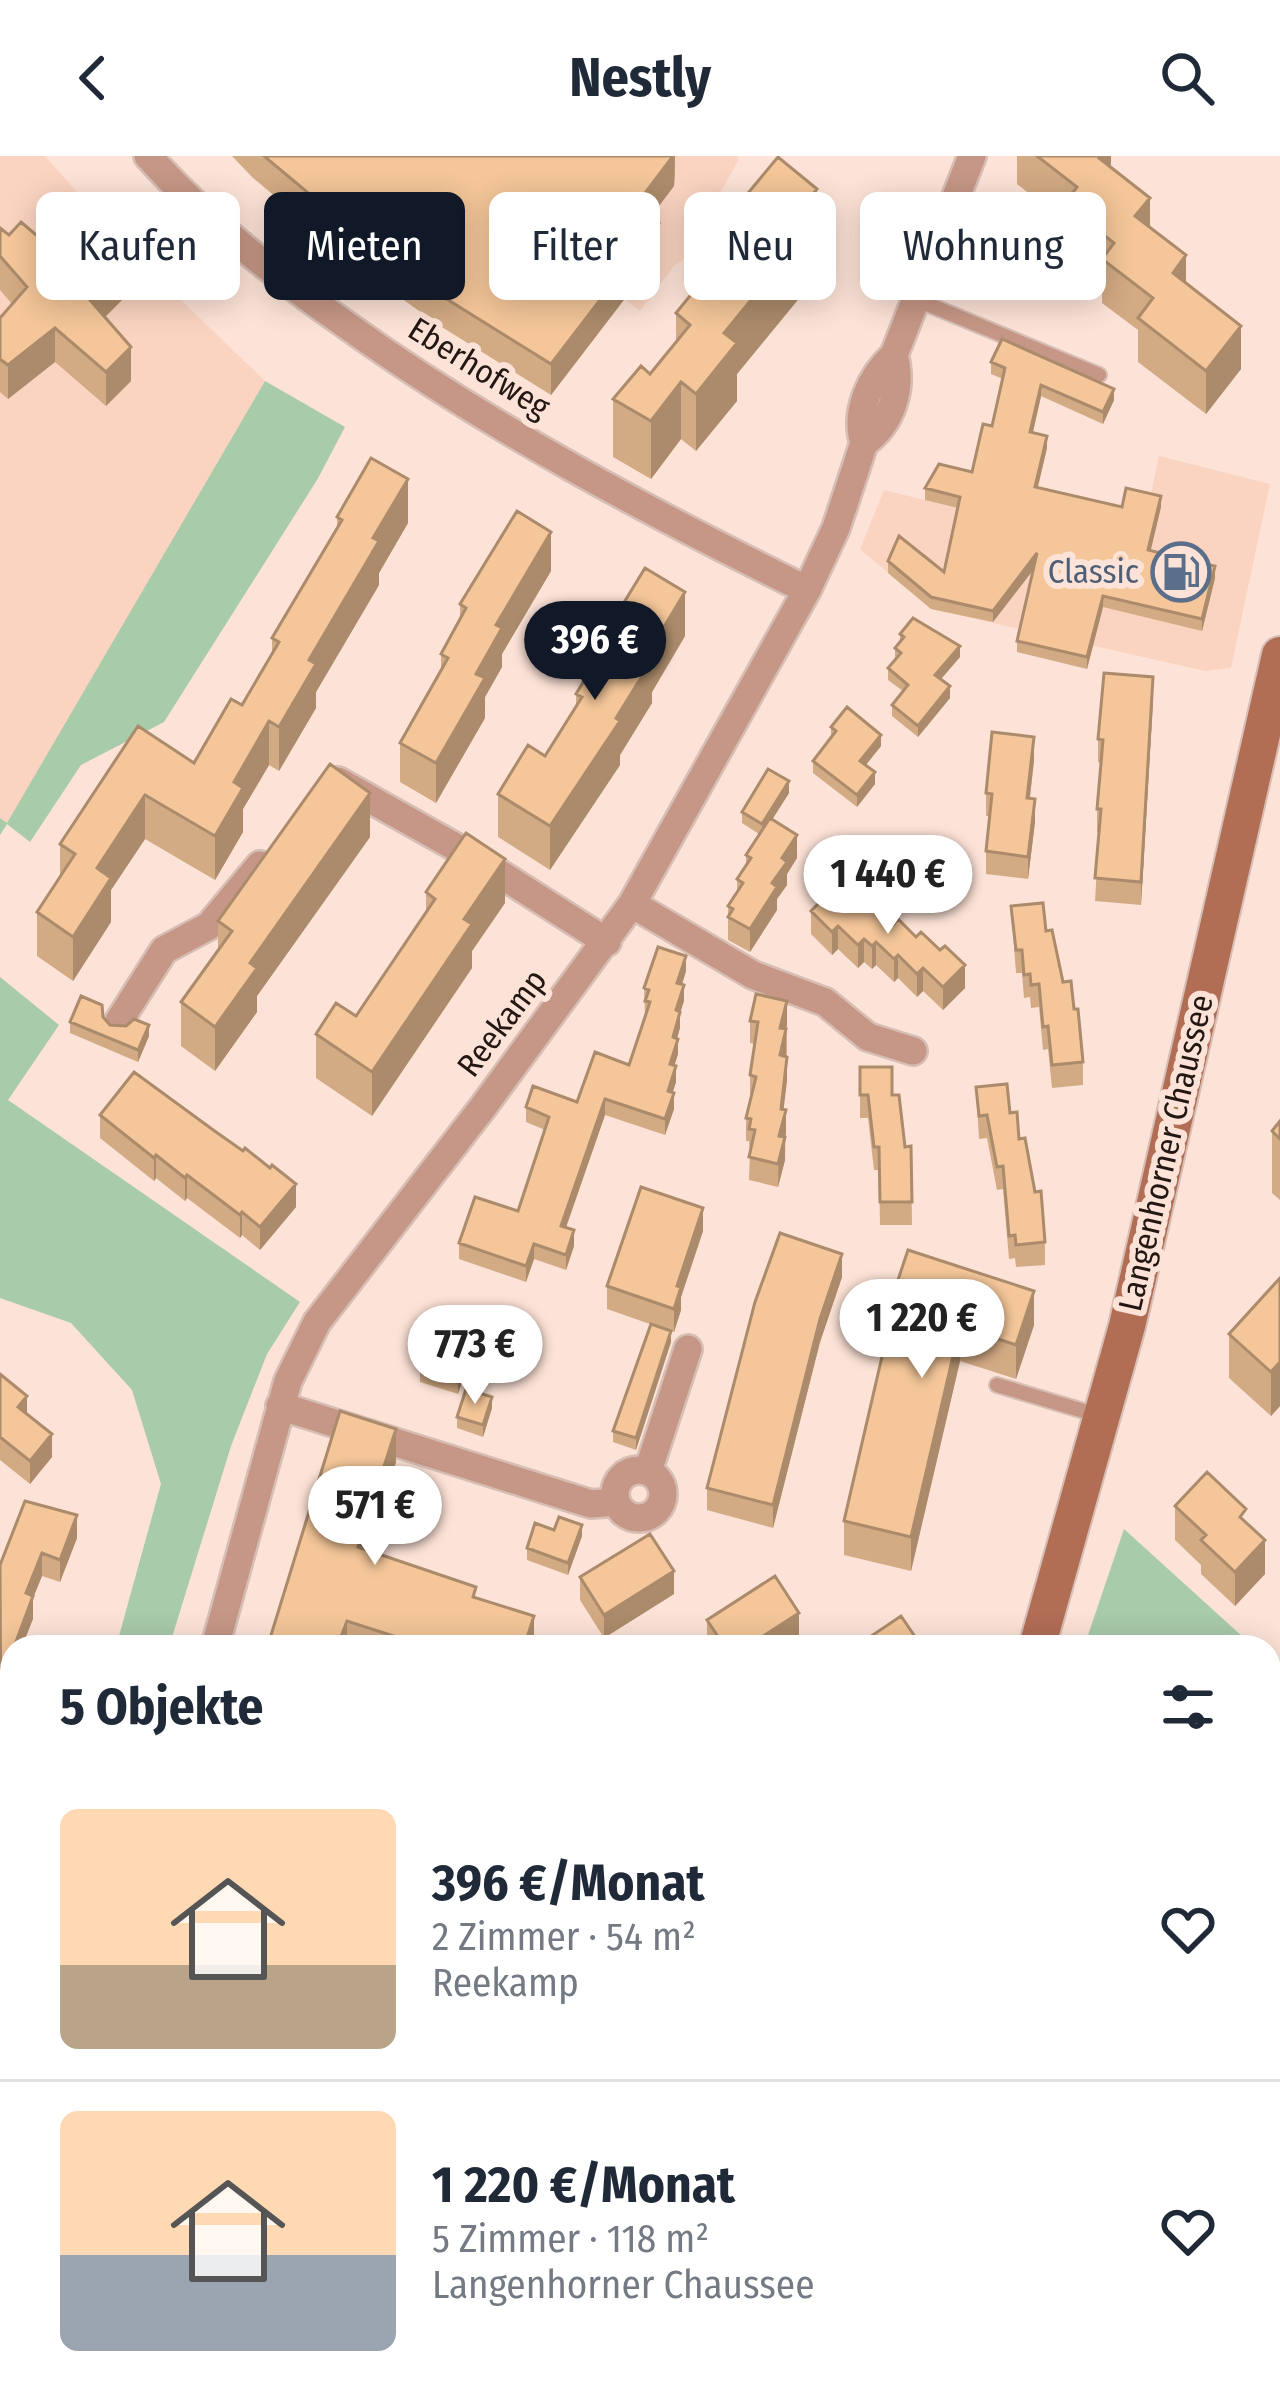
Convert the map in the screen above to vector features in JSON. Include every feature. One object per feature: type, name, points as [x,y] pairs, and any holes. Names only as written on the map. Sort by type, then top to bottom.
[{"type":"main road","name":"Langenhorner Chaussee","points":[[1040,1635],[1127,1326],[1280,655]]},
{"type":"street","name":"Reekamp","points":[[958,192],[972,156]]},
{"type":"street","name":"Eberhofweg","points":[[156,159],[250,256],[442,393],[807,590]]},
{"type":"street","name":"Reekamp","points":[[218,1635],[280,1406],[317,1322],[632,904],[807,590],[836,528],[864,442],[887,420],[899,373],[894,355],[915,300]]},
{"type":"street","points":[[316,794],[340,781],[356,788],[607,942]]},
{"type":"street","points":[[119,1021],[164,950],[209,926],[284,833]]},
{"type":"street","points":[[632,904],[753,975],[825,1002],[868,1037],[913,1051]]},
{"type":"street","points":[[648,1472],[688,1349]]},
{"type":"street","points":[[280,1406],[591,1504],[616,1502]]},
{"type":"street","points":[[634,1470],[648,1472],[662,1490],[655,1511],[633,1517],[616,1502],[615,1489],[634,1470]]},
{"type":"lane","points":[[917,300],[1099,375]]},
{"type":"lane","points":[[998,1385],[1102,1417]]},
{"type":"shaded area","points":[[0,156],[45,156],[77,192],[36,192],[36,300],[181,300],[265,381],[7,824],[0,818]]},
{"type":"shaded area","points":[[441,156],[739,159],[721,192],[684,192],[684,258],[660,285],[660,192],[489,193]]},
{"type":"shaded area","points":[[626,300],[648,300],[640,311]]},
{"type":"shaded area","points":[[1159,456],[1270,484],[1231,668],[1205,671],[931,609],[860,549],[884,490],[925,500],[939,475],[1121,519],[1149,504]]},
{"type":"green space","points":[[265,381],[345,427],[317,480],[164,722],[81,765],[30,842],[7,824],[0,835],[0,818],[7,823]]},
{"type":"green space","points":[[0,977],[59,1025],[8,1100],[300,1302],[267,1354],[231,1446],[173,1635],[119,1635],[161,1484],[132,1390],[71,1323],[0,1298]]},
{"type":"green space","points":[[1124,1529],[1241,1635],[1088,1635]]},
{"type":"building","points":[[264,156],[673,156],[646,192],[489,192],[489,300],[600,300],[551,364],[448,300],[465,300],[465,192],[307,192]]},
{"type":"building","points":[[1037,156],[1101,156],[1150,198],[1135,216],[1186,255],[1173,273],[1241,326],[1206,371],[1138,318],[1153,298],[1106,262],[1114,243],[1106,237],[1106,192],[1073,192],[1077,187]]},
{"type":"building","points":[[778,157],[817,189],[815,192],[749,192]]},
{"type":"building","points":[[21,222],[36,235],[36,300],[90,300],[131,347],[106,372],[55,328],[8,365],[0,359],[0,318],[27,287],[0,256],[0,228],[9,235]]},
{"type":"building","points":[[687,300],[751,300],[724,333],[737,343],[696,394],[681,382],[651,421],[613,399],[641,366],[650,374],[690,325],[676,313]]},
{"type":"building","points":[[1002,339],[1114,389],[1103,412],[1041,385],[1030,432],[1047,436],[1035,487],[1122,507],[1126,488],[1161,496],[1148,550],[1215,566],[1202,619],[1103,596],[1087,657],[1017,641],[1037,553],[993,611],[931,597],[888,561],[899,536],[944,572],[960,497],[925,488],[939,464],[972,472],[983,424],[992,426],[1005,368],[991,362]]},
{"type":"building","points":[[371,458],[408,479],[373,538],[379,541],[309,660],[316,664],[279,727],[269,721],[234,782],[243,788],[215,836],[145,795],[97,868],[111,878],[73,937],[37,912],[75,854],[60,844],[138,726],[194,763],[231,699],[242,705],[279,642],[272,638],[342,520],[337,517]]},
{"type":"building","points":[[517,511],[551,532],[496,625],[502,628],[476,674],[485,678],[436,763],[400,743],[448,658],[441,654],[466,608],[460,604]]},
{"type":"building","points":[[645,568],[685,592],[646,657],[652,660],[616,718],[620,721],[550,826],[498,794],[528,745],[545,756],[582,697],[576,694],[612,635],[606,632]]},
{"type":"building","points":[[913,618],[960,646],[935,675],[950,686],[918,726],[892,705],[908,685],[888,668],[901,653],[895,648]]},
{"type":"building","points":[[1104,673],[1153,677],[1141,882],[1095,878]]},
{"type":"building","points":[[847,707],[881,735],[860,761],[875,772],[857,795],[813,761]]},
{"type":"building","points":[[992,732],[1034,737],[1027,798],[1035,799],[1028,857],[986,851]]},
{"type":"building","points":[[330,764],[370,793],[250,963],[257,968],[215,1027],[181,1002],[232,931],[218,921]]},
{"type":"building","points":[[768,769],[789,781],[762,824],[742,812]]},
{"type":"building","points":[[770,818],[797,835],[782,858],[787,862],[772,883],[777,887],[750,929],[728,917],[733,909],[728,906],[743,883],[737,879],[751,858],[746,855]]},
{"type":"building","points":[[466,833],[505,859],[464,919],[472,924],[372,1072],[316,1034],[336,1003],[356,1016],[435,899],[426,892]]},
{"type":"building","points":[[848,892],[893,925],[898,919],[916,937],[921,932],[940,950],[945,946],[965,965],[943,987],[923,968],[917,974],[876,942],[872,946],[864,939],[858,945],[838,926],[832,932],[811,911],[828,894],[837,903]]},
{"type":"building","points":[[1043,903],[1046,931],[1052,930],[1063,982],[1071,981],[1083,1062],[1052,1065],[1039,984],[1031,985],[1030,974],[1024,975],[1022,950],[1016,950],[1011,906]]},
{"type":"building","points":[[658,947],[686,956],[677,983],[684,985],[670,1064],[676,1066],[668,1091],[674,1093],[665,1119],[605,1099],[561,1226],[574,1230],[566,1255],[534,1244],[526,1266],[459,1243],[475,1197],[518,1211],[549,1117],[526,1107],[533,1086],[577,1102],[595,1052],[629,1065],[650,1002],[645,1001],[649,990],[644,988]]},
{"type":"building","points":[[756,994],[787,1001],[780,1028],[786,1029],[780,1055],[787,1057],[781,1109],[786,1110],[779,1136],[785,1137],[778,1164],[749,1157],[755,1130],[749,1129],[751,1119],[746,1118],[756,1077],[750,1075],[758,1022],[750,1021]]},
{"type":"building","points":[[81,996],[102,1005],[110,1025],[126,1026],[134,1019],[149,1025],[138,1050],[70,1022]]},
{"type":"building","points":[[860,1067],[892,1067],[892,1095],[899,1095],[905,1147],[911,1146],[912,1202],[880,1202],[879,1147],[874,1147],[868,1095],[860,1095]]},
{"type":"building","points":[[134,1072],[296,1184],[260,1227],[187,1175],[154,1158],[100,1115]]},
{"type":"building","points":[[1007,1084],[1010,1113],[1017,1112],[1019,1139],[1025,1138],[1035,1192],[1041,1191],[1045,1242],[1016,1245],[1015,1235],[1009,1236],[1003,1166],[997,1167],[987,1115],[979,1116],[976,1087]]},
{"type":"building","points":[[641,1187],[703,1208],[674,1309],[607,1286]]},
{"type":"building","points":[[780,1233],[842,1254],[820,1319],[773,1505],[707,1488],[755,1302]]},
{"type":"building","points":[[908,1250],[1034,1291],[1016,1345],[960,1326],[911,1537],[844,1521],[893,1295]]},
{"type":"building","points":[[1280,1278],[1280,1362],[1271,1372],[1229,1334]]},
{"type":"building","points":[[435,1321],[474,1334],[458,1382],[420,1370]]},
{"type":"building","points":[[651,1324],[671,1331],[636,1438],[613,1431]]},
{"type":"building","points":[[0,1374],[27,1396],[18,1407],[52,1434],[30,1461],[0,1437]]},
{"type":"building","points":[[466,1389],[492,1397],[483,1425],[457,1417]]},
{"type":"building","points":[[340,1411],[396,1429],[358,1547],[476,1587],[473,1597],[534,1616],[528,1635],[391,1635],[347,1621],[342,1635],[271,1635]]},
{"type":"building","points":[[1207,1472],[1246,1509],[1240,1517],[1265,1540],[1235,1572],[1201,1540],[1206,1535],[1175,1506]]},
{"type":"building","points":[[25,1501],[77,1515],[60,1560],[42,1553],[26,1593],[33,1596],[18,1635],[0,1635],[0,1565]]},
{"type":"building","points":[[559,1517],[582,1525],[568,1563],[527,1548],[535,1523],[554,1530]]},
{"type":"building","points":[[650,1534],[674,1571],[604,1615],[580,1577]]},
{"type":"building","points":[[775,1576],[799,1613],[765,1635],[717,1635],[707,1620]]},
{"type":"building","points":[[901,1616],[914,1635],[873,1635]]},
{"type":"place","name":"Classic","points":[[1181,572]]}]
